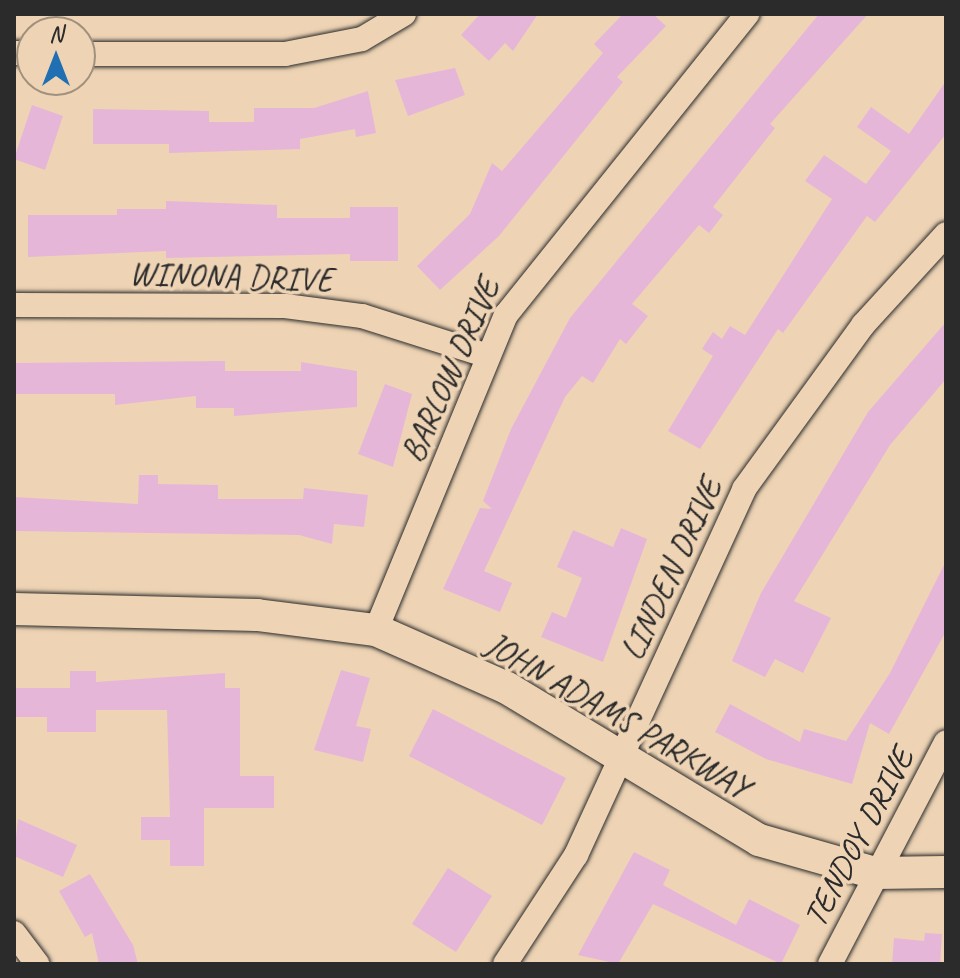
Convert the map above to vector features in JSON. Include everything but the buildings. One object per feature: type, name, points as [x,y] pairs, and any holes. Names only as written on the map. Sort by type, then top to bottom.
[{"type":"street","points":[[96,54],[285,54],[362,39],[404,14]]},
{"type":"street","name":"BARLOW DRIVE","points":[[376,630],[488,356],[529,279],[747,14]]},
{"type":"street","name":"LINDEN DRIVE","points":[[505,964],[576,855],[623,760],[744,489],[863,325],[946,234]]},
{"type":"street","name":"WINONA DRIVE","points":[[14,305],[285,306],[362,316],[488,356]]},
{"type":"street","name":"JOHN ADAMS PARKWAY","points":[[14,609],[286,616],[376,630],[507,688],[759,840],[875,873],[946,872]]},
{"type":"street","name":"TENDOY DRIVE","points":[[830,964],[946,742]]},
{"type":"street","points":[[14,933],[37,964]]}]
